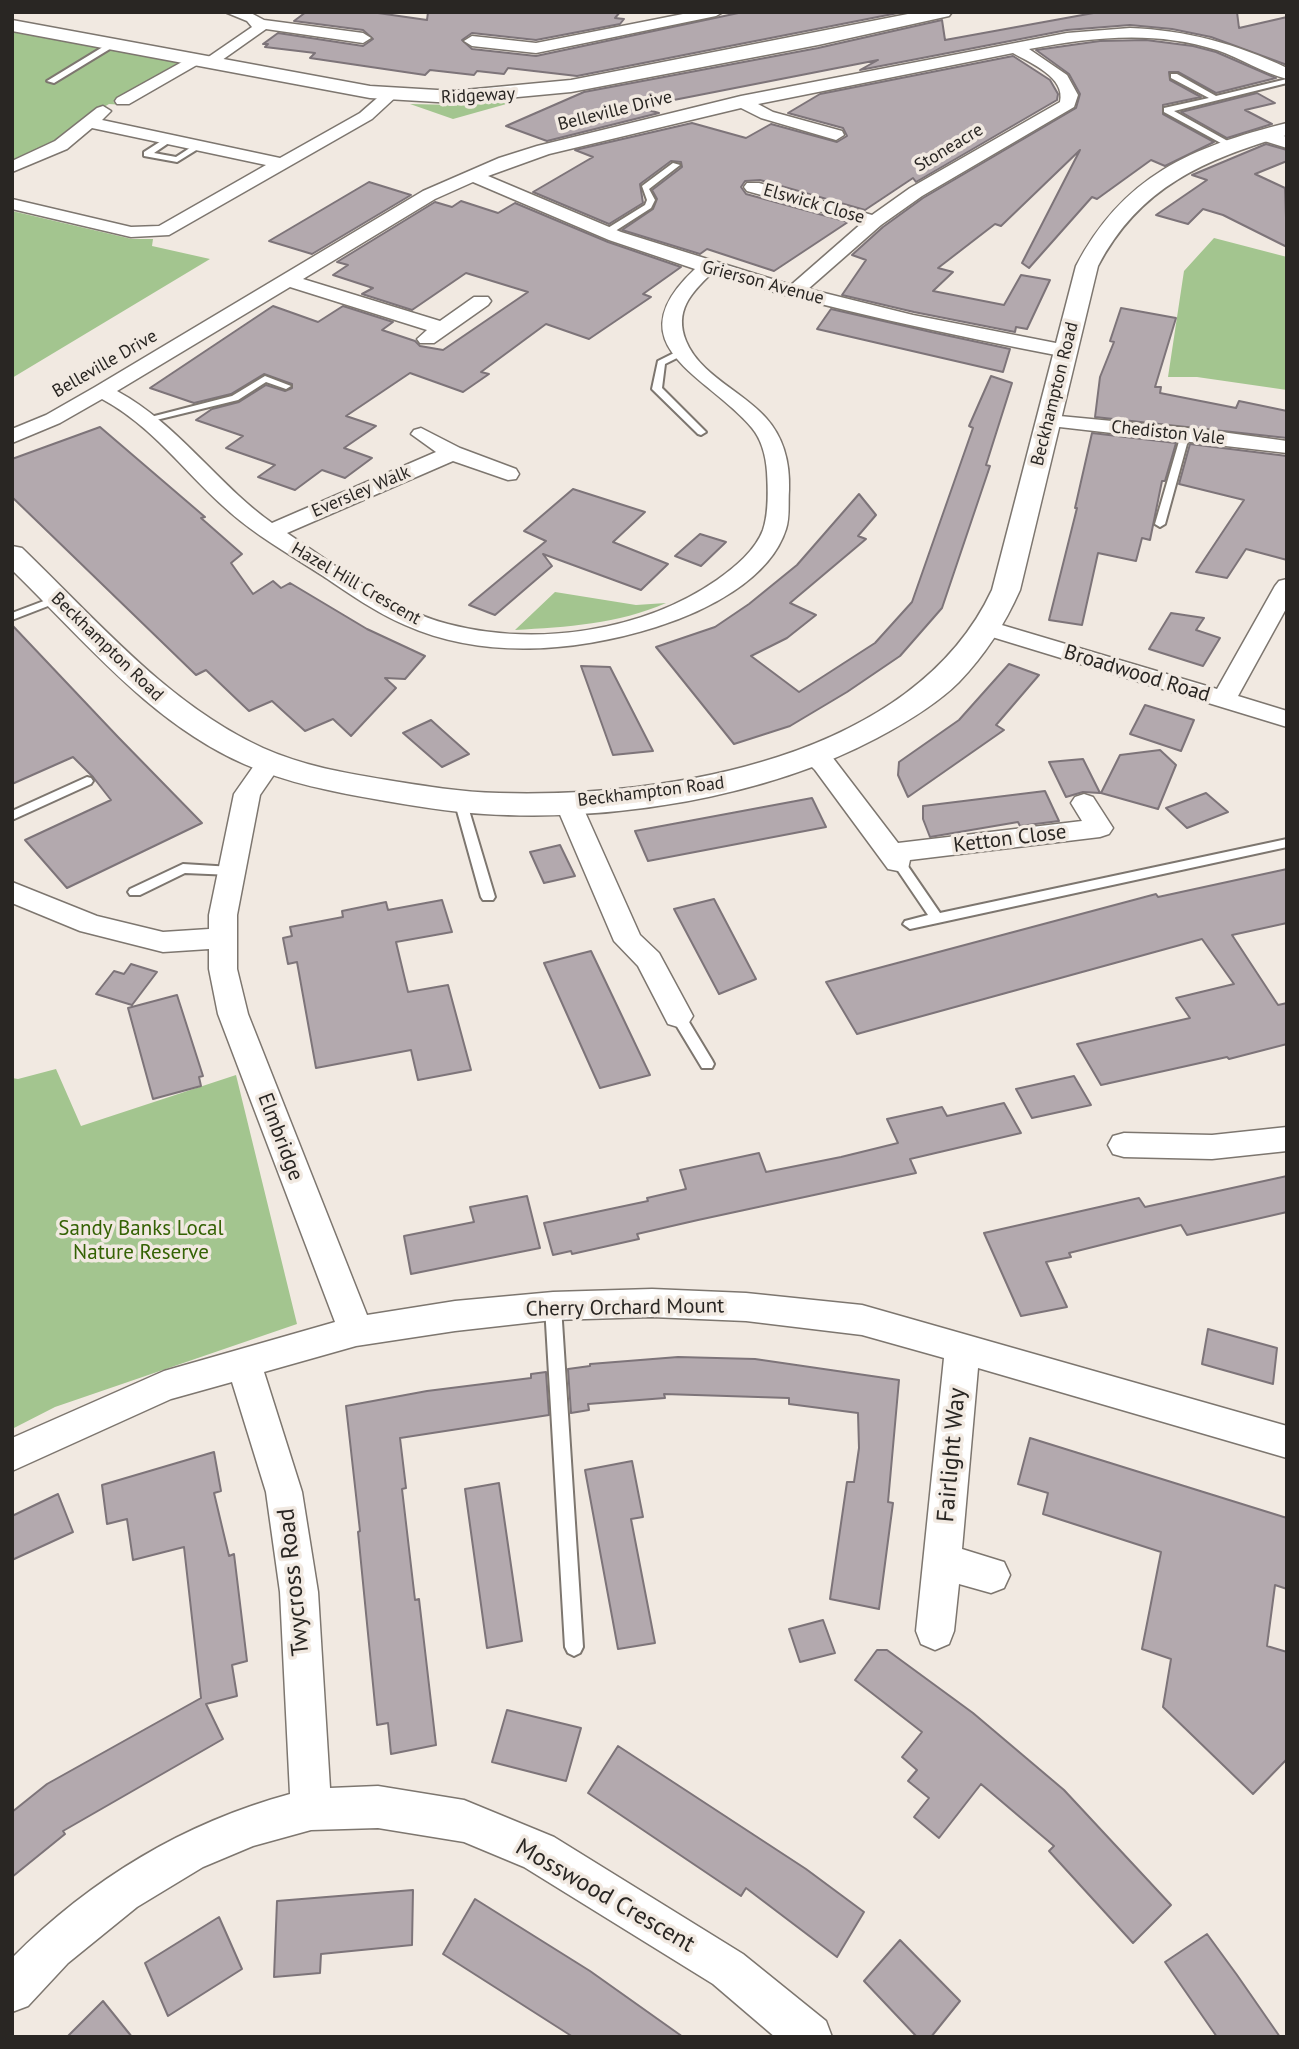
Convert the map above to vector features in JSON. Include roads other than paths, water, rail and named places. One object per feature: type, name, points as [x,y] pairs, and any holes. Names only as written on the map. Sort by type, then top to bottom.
[{"type":"street","points":[[232,12],[260,24],[339,39],[363,38]]},
{"type":"street","points":[[485,43],[536,48],[618,35],[716,12]]},
{"type":"street","name":"Ridgeway","points":[[12,25],[390,95],[468,99],[526,94],[943,12]]},
{"type":"street","points":[[12,167],[48,152],[91,123],[96,116],[117,104],[254,34],[260,24]]},
{"type":"street","name":"Belleville Drive","points":[[12,437],[53,419],[102,391],[429,195],[472,175],[543,150],[741,102],[1016,48],[1110,33],[1151,33],[1231,48],[1287,74]]},
{"type":"street","name":"Stoneacre","points":[[794,292],[875,222],[949,172],[1068,104],[1070,89],[1064,80],[1016,48]]},
{"type":"street","points":[[12,204],[131,232],[158,233],[174,227],[370,114],[390,95]]},
{"type":"street","points":[[741,102],[811,132],[836,135]]},
{"type":"street","points":[[91,123],[202,144],[284,164]]},
{"type":"street","name":"Beckhampton Road","points":[[12,554],[147,688],[173,708],[207,731],[269,762],[335,781],[460,800],[511,804],[568,803],[685,791],[734,781],[814,755],[874,726],[914,702],[962,660],[987,628],[1006,590],[1087,266],[1105,231],[1133,200],[1168,174],[1230,146],[1279,136]]},
{"type":"street","name":"Grierson Avenue","points":[[472,175],[555,214],[707,268],[888,316],[1066,351]]},
{"type":"street","name":"Elswick Close","points":[[753,187],[875,222]]},
{"type":"street","points":[[682,352],[673,330],[673,309],[684,289],[707,268]]},
{"type":"street","points":[[288,280],[434,334],[481,301]]},
{"type":"street","name":"Hazel Hill Crescent","points":[[102,391],[148,419],[238,508],[271,533],[362,592],[414,621],[444,631],[473,637],[535,640],[604,634],[658,620],[694,604],[736,576],[768,543],[775,528],[778,465],[774,451],[760,425],[682,352]]},
{"type":"street","name":"Chediston Vale","points":[[1049,421],[1185,433],[1287,447]]},
{"type":"street","points":[[421,434],[452,453],[508,474]]},
{"type":"street","name":"Eversley Walk","points":[[271,533],[452,453]]},
{"type":"street","points":[[1223,700],[1284,596]]},
{"type":"street","name":"Broadwood Road","points":[[987,628],[1287,719]]},
{"type":"street","points":[[814,755],[824,764],[894,858]]},
{"type":"street","name":"Elmbridge","points":[[269,762],[247,794],[221,938],[223,969],[233,1014],[356,1331]]},
{"type":"street","points":[[568,803],[628,941],[649,960],[678,1016]]},
{"type":"street","name":"Ketton Close","points":[[894,858],[1100,828],[1084,803]]},
{"type":"street","points":[[12,892],[90,924],[163,942],[221,938]]},
{"type":"street","points":[[1124,1145],[1212,1147],[1270,1143],[1287,1139]]},
{"type":"street","name":"Cherry Orchard Mount","points":[[12,1455],[164,1386],[356,1331],[455,1316],[553,1306],[652,1303],[746,1307],[862,1320],[1287,1442]]},
{"type":"street","name":"Fairlight Way","points":[[935,1631],[962,1349]]},
{"type":"street","name":"Twycross Road","points":[[243,1362],[286,1504],[299,1592],[311,1808]]},
{"type":"street","points":[[942,1561],[991,1575]]},
{"type":"street","name":"Mosswood Crescent","points":[[12,1990],[53,1948],[122,1892],[188,1852],[252,1825],[311,1808],[378,1807],[464,1821],[539,1852],[728,1969],[810,2037]]},
{"type":"lane","points":[[51,81],[114,44]]},
{"type":"lane","points":[[1174,76],[1213,97]]},
{"type":"lane","points":[[1230,146],[1167,110],[1287,81]]},
{"type":"lane","points":[[172,138],[147,154],[177,160],[202,144]]},
{"type":"lane","points":[[606,233],[648,206],[651,200],[645,188],[648,183],[676,165]]},
{"type":"lane","points":[[682,352],[661,363],[657,389],[701,432]]},
{"type":"lane","points":[[148,419],[235,398],[265,379],[286,386]]},
{"type":"lane","points":[[1160,524],[1185,433]]},
{"type":"lane","points":[[12,617],[57,599]]},
{"type":"lane","points":[[12,816],[87,781]]},
{"type":"lane","points":[[460,800],[488,897]]},
{"type":"lane","points":[[910,924],[1287,844]]},
{"type":"lane","points":[[894,858],[937,918]]},
{"type":"lane","points":[[135,892],[183,868],[232,871]]},
{"type":"lane","points":[[678,1016],[707,1064]]},
{"type":"lane","points":[[553,1306],[574,1647]]},
{"type":"park label","name":"Sandy Banks Local Nature Reserve","points":[[141,1241]]}]
